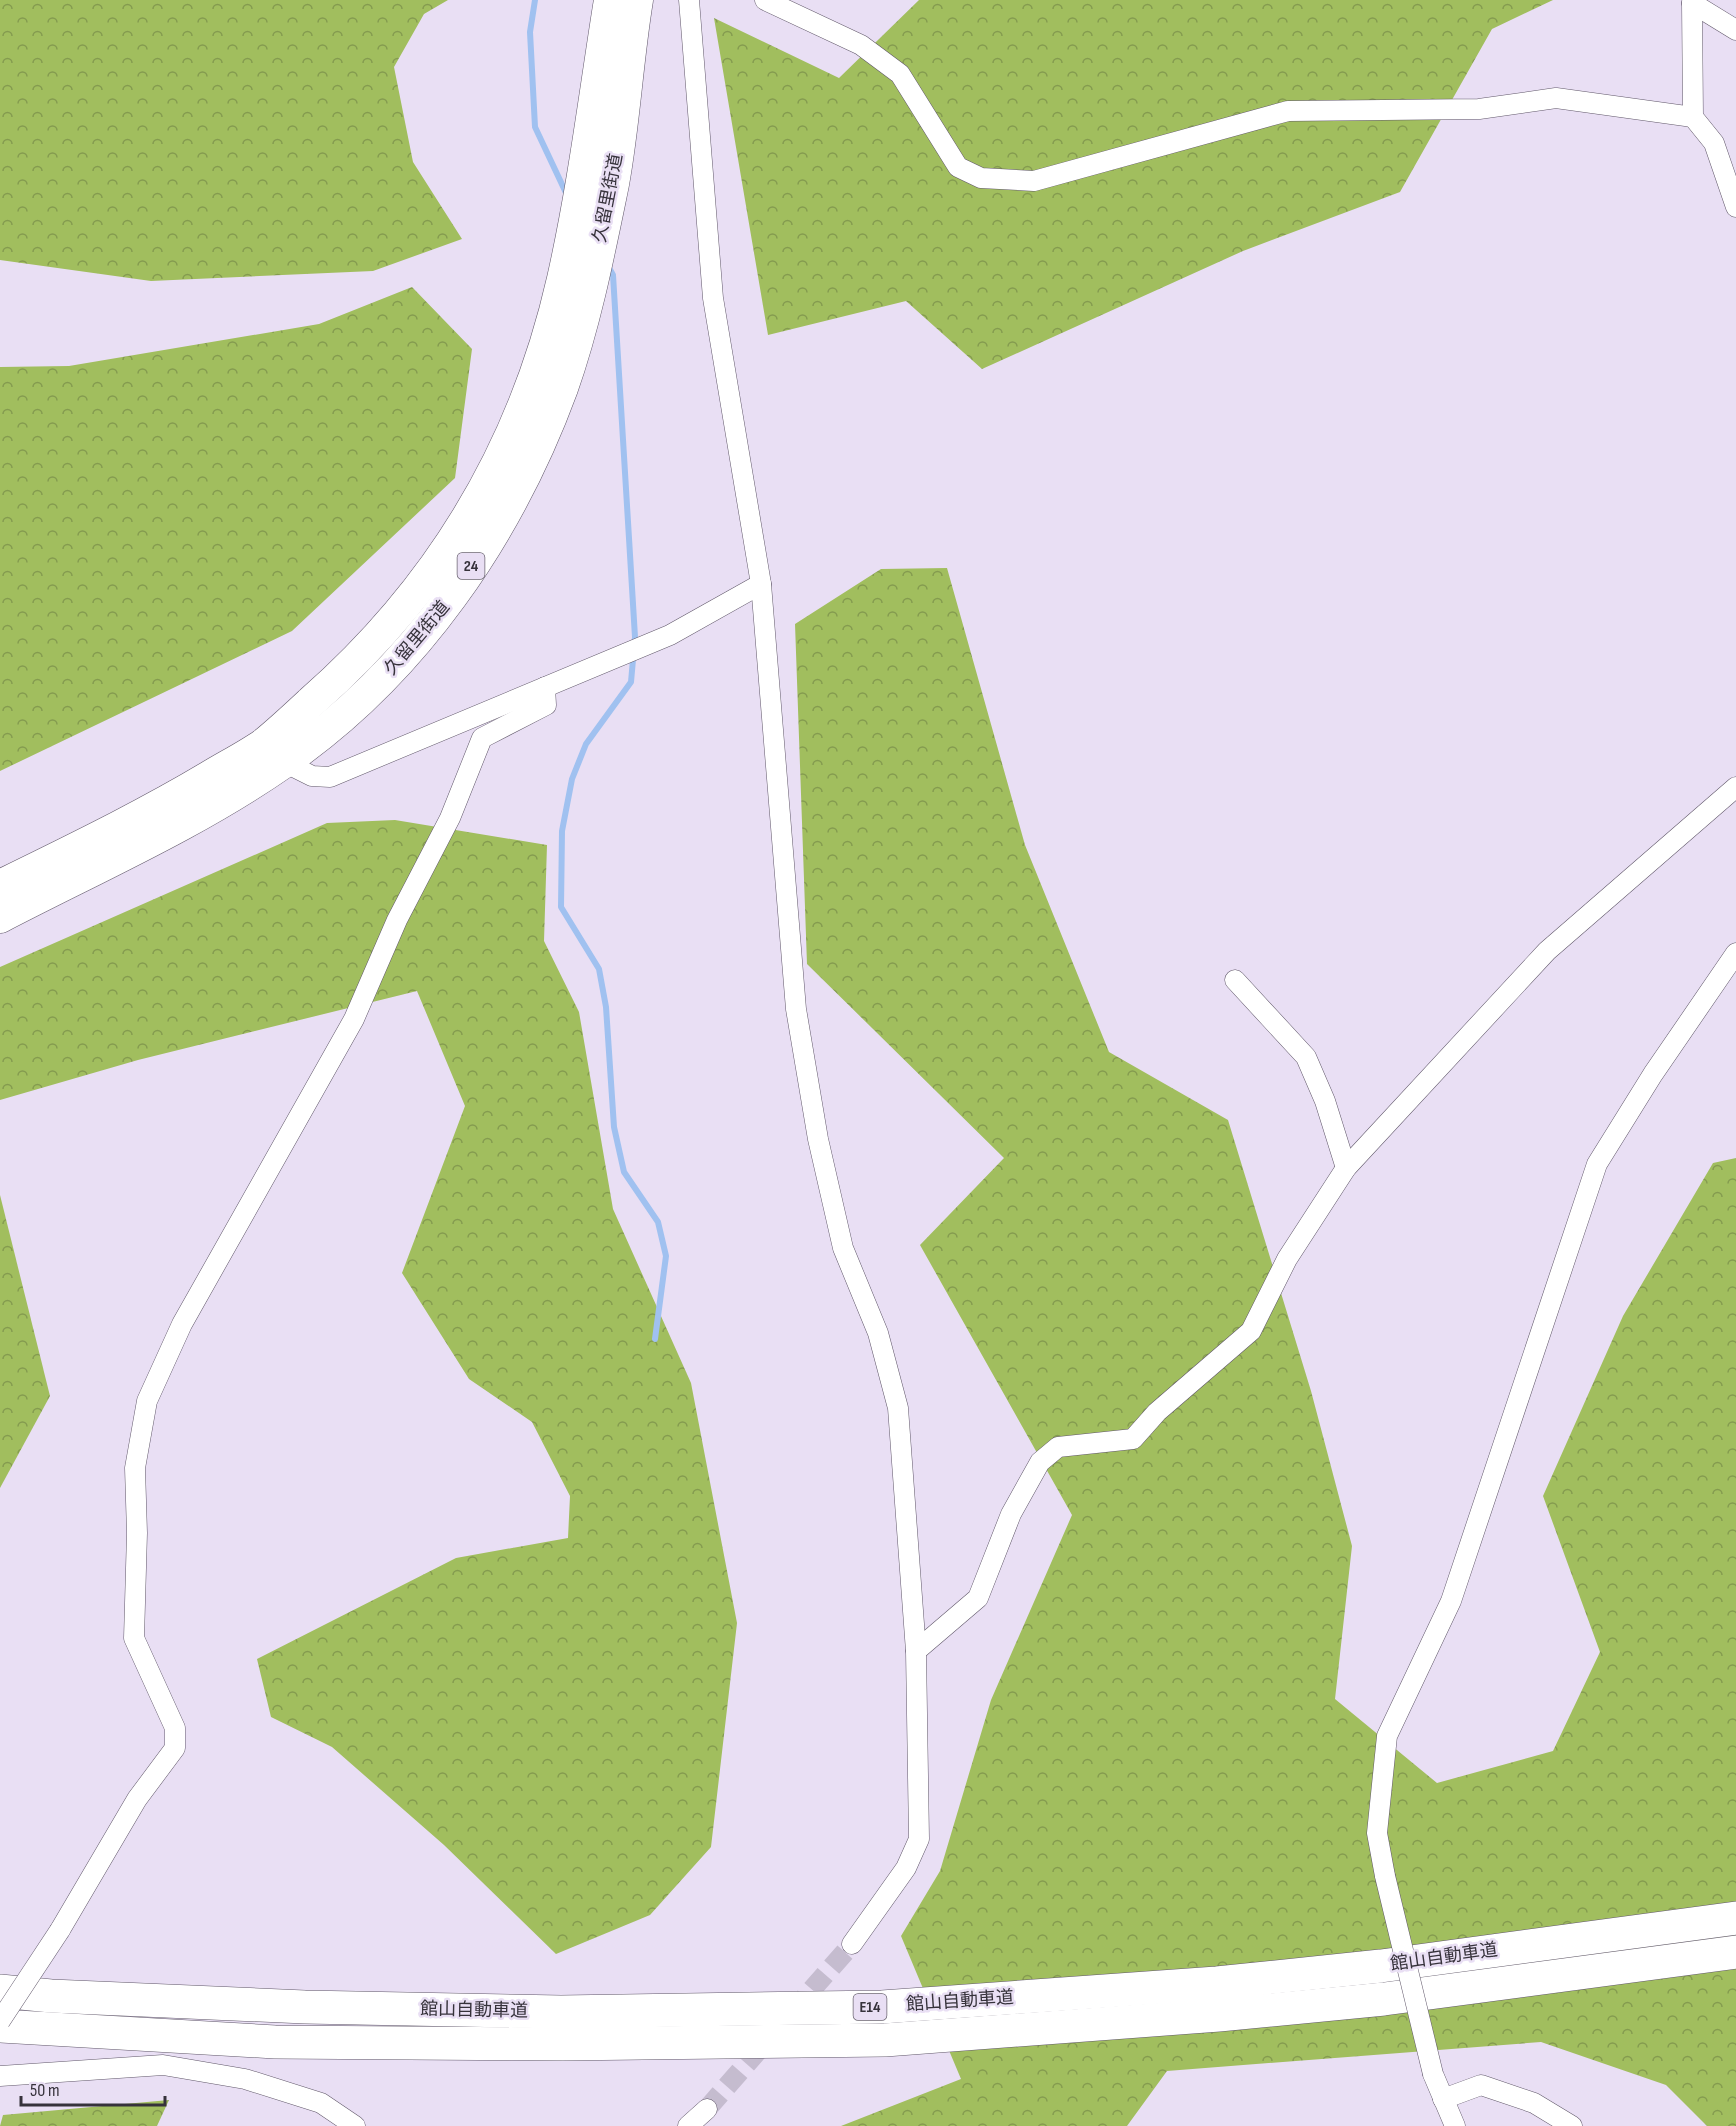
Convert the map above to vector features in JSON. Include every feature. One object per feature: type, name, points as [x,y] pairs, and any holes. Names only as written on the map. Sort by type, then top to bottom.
[{"type":"highway","name":"館山自動車道","points":[[0,1991],[63,1997],[328,2008],[561,2012],[882,2007],[1240,1980],[1381,1966],[1736,1918]]},
{"type":"highway","name":"館山自動車道","points":[[5,2026],[275,2042],[563,2044],[885,2040],[1219,2015],[1384,1999],[1736,1952]]},
{"type":"main road","name":"久留里街道","points":[[0,886],[162,805],[263,744],[336,681],[384,632],[427,579],[472,513],[508,442],[535,372],[562,282],[586,169],[610,0]]},
{"type":"main road","name":"久留里街道","points":[[0,917],[184,823],[284,762],[361,701],[409,650],[453,595],[498,526],[535,453],[562,386],[579,328],[613,182],[637,0]]},
{"type":"street","points":[[689,0],[713,298],[761,584],[796,1009],[818,1139],[843,1248],[878,1333],[898,1408],[916,1651],[919,1839],[906,1868],[852,1944]]},
{"type":"street","points":[[765,0],[861,45],[900,74],[958,167],[981,178],[1034,181],[1288,111],[1479,109],[1556,98],[1693,117]]},
{"type":"street","points":[[1736,30],[1692,3],[1693,117],[1714,143],[1736,207]]},
{"type":"street","points":[[284,762],[312,776],[330,777],[670,635],[761,584]]},
{"type":"street","points":[[5,2026],[137,1799],[175,1748],[175,1728],[134,1638],[137,1533],[135,1468],[147,1401],[182,1324],[354,1019],[397,920],[450,818],[482,738],[546,705],[546,687]]},
{"type":"street","points":[[916,1651],[978,1598],[1011,1514],[1040,1462],[1058,1447],[1133,1439],[1157,1412],[1251,1331],[1287,1259],[1346,1168],[1547,951],[1736,787]]},
{"type":"street","points":[[1455,2126],[1433,2074],[1385,1876],[1377,1833],[1388,1736],[1451,1601],[1597,1164],[1653,1074],[1736,953]]},
{"type":"street","points":[[1235,980],[1306,1057],[1325,1101],[1346,1168]]},
{"type":"street","points":[[0,2076],[163,2065],[245,2079],[321,2103],[354,2126]]},
{"type":"street","points":[[1443,2099],[1481,2085],[1534,2103],[1572,2126]]},
{"type":"street","points":[[688,2126],[706,2109]]},
{"type":"green space","points":[[0,0],[448,0],[424,14],[394,67],[413,162],[462,239],[373,271],[151,281],[0,260]]},
{"type":"green space","points":[[919,0],[1553,0],[1492,29],[1400,192],[1243,251],[982,369],[906,301],[768,335],[714,18],[839,78]]},
{"type":"green space","points":[[412,287],[472,349],[455,478],[292,631],[0,771],[0,367],[69,366],[319,324]]},
{"type":"green space","points":[[947,568],[1025,845],[1109,1052],[1228,1120],[1311,1391],[1352,1546],[1335,1699],[1437,1783],[1553,1751],[1600,1652],[1543,1496],[1623,1316],[1713,1163],[1736,1158],[1736,2126],[1707,2126],[1666,2085],[1541,2042],[1167,2071],[1127,2126],[841,2126],[961,2079],[901,1936],[940,1871],[991,1700],[1072,1515],[920,1245],[1004,1158],[807,964],[795,624],[881,569]]},
{"type":"green space","points":[[395,820],[547,845],[544,941],[579,1012],[613,1209],[691,1383],[737,1623],[711,1847],[650,1915],[556,1954],[444,1845],[332,1747],[271,1717],[257,1659],[456,1558],[568,1538],[570,1496],[532,1422],[469,1379],[402,1273],[465,1106],[417,991],[138,1060],[0,1100],[0,967],[327,823]]},
{"type":"green space","points":[[0,1195],[50,1396],[0,1488]]},
{"type":"green space","points":[[169,2100],[157,2126],[0,2126],[3,2115]]},
{"type":"waterway","points":[[535,0],[530,32],[535,127],[567,195]]},
{"type":"waterway","points":[[608,266],[613,275],[635,637],[631,682],[586,744],[572,779],[562,831],[561,907],[599,969],[606,1007],[614,1127],[624,1172],[658,1222],[666,1256],[655,1339]]},
{"type":"tunnel","points":[[792,2012],[852,1944]]},
{"type":"tunnel","points":[[707,2109],[769,2038]]}]
